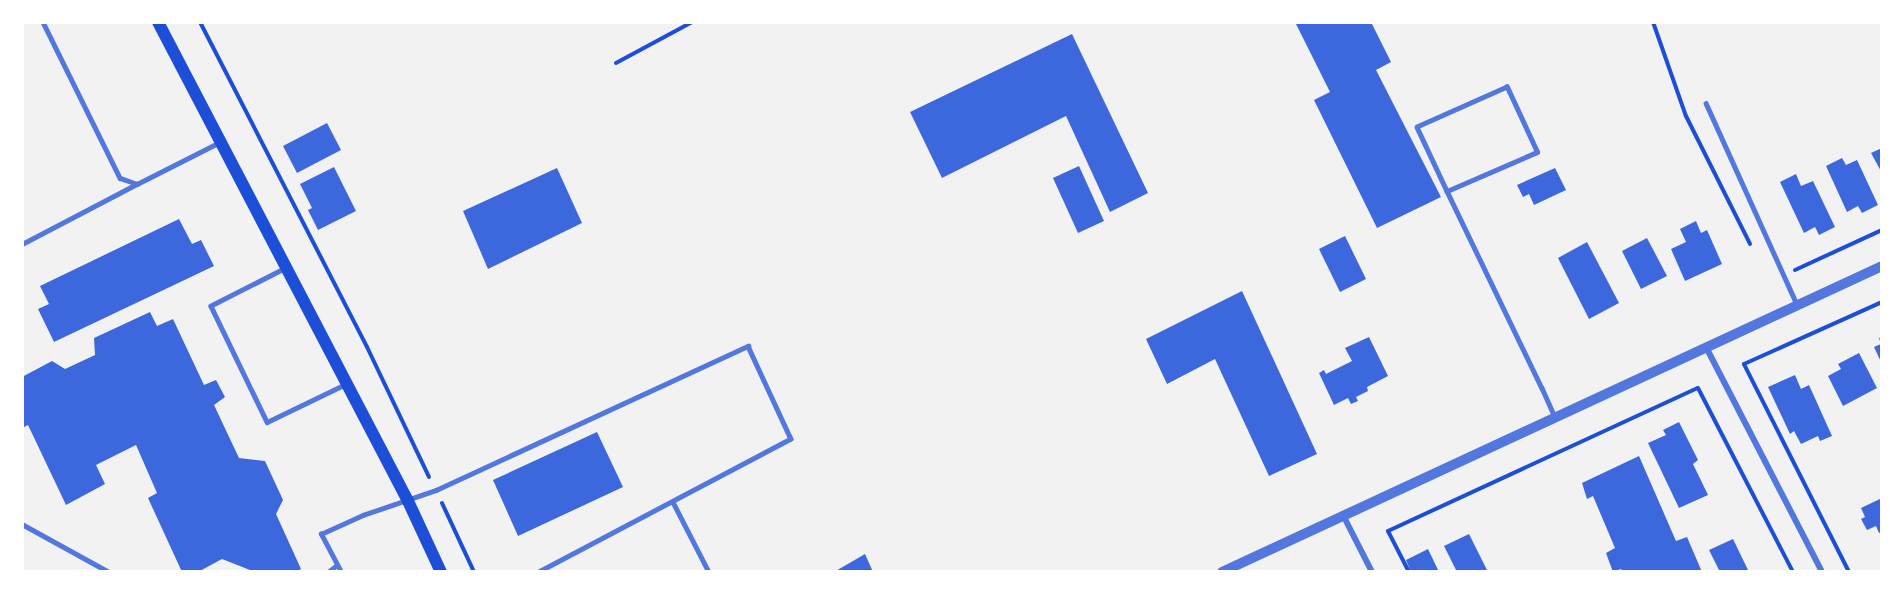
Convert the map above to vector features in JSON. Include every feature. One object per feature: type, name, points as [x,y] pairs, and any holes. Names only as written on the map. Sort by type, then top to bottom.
[{"type":"main road","points":[[158,22],[408,501],[441,572]]},
{"type":"street","points":[[1222,572],[1881,266]]},
{"type":"street","points":[[1707,347],[1822,572]]},
{"type":"street","points":[[1343,515],[1372,572]]},
{"type":"lane","points":[[43,22],[120,178],[137,184]]},
{"type":"lane","points":[[1448,191],[1537,152],[1507,87],[1417,128],[1555,417]]},
{"type":"lane","points":[[1706,103],[1797,305]]},
{"type":"lane","points":[[22,244],[220,142]]},
{"type":"lane","points":[[286,268],[211,306],[267,422],[347,384]]},
{"type":"lane","points":[[341,572],[321,534],[363,515],[436,490],[748,346],[791,439],[539,572]]},
{"type":"lane","points":[[673,502],[709,572]]},
{"type":"lane","points":[[22,524],[108,572]]},
{"type":"lane","points":[[328,572],[337,565]]},
{"type":"path","points":[[200,22],[367,346],[474,572]]},
{"type":"path","points":[[616,63],[692,22]]},
{"type":"path","points":[[1653,22],[1686,116],[1755,252]]},
{"type":"path","points":[[1784,276],[1881,230]]},
{"type":"path","points":[[1850,572],[1744,364],[1881,302]]},
{"type":"path","points":[[1409,572],[1388,531],[1698,388],[1793,572]]},
{"type":"building","points":[[1295,22],[1371,22],[1391,62],[1376,70],[1441,197],[1377,228],[1314,100],[1330,92]]},
{"type":"building","points":[[1072,34],[1148,193],[1110,212],[1066,116],[942,178],[910,112]]},
{"type":"building","points":[[327,123],[341,150],[297,173],[283,146]]},
{"type":"building","points":[[1882,148],[1882,173],[1871,153]]},
{"type":"building","points":[[1842,158],[1846,165],[1857,160],[1878,205],[1862,213],[1858,206],[1847,212],[1826,166]]},
{"type":"building","points":[[1079,166],[1104,221],[1078,233],[1053,178]]},
{"type":"building","points":[[334,167],[356,211],[318,230],[308,210],[312,208],[300,184]]},
{"type":"building","points":[[557,168],[582,223],[488,269],[463,211]]},
{"type":"building","points":[[1555,168],[1566,190],[1534,205],[1529,194],[1523,197],[1517,185]]},
{"type":"building","points":[[1796,174],[1801,186],[1813,181],[1835,227],[1819,235],[1815,227],[1804,233],[1780,182]]},
{"type":"building","points":[[179,219],[192,244],[201,240],[214,266],[54,342],[38,309],[49,304],[40,286]]},
{"type":"building","points":[[1696,221],[1701,233],[1707,230],[1722,264],[1685,281],[1671,249],[1686,242],[1680,229]]},
{"type":"building","points":[[1345,236],[1366,279],[1340,292],[1319,249]]},
{"type":"building","points":[[1647,238],[1667,276],[1641,289],[1622,251]]},
{"type":"building","points":[[1587,242],[1619,303],[1589,319],[1558,258]]},
{"type":"building","points":[[1242,291],[1317,454],[1269,476],[1215,359],[1167,384],[1146,339]]},
{"type":"building","points":[[150,312],[157,326],[173,319],[204,385],[216,380],[225,397],[214,405],[239,458],[265,461],[283,500],[276,514],[301,569],[296,572],[255,572],[222,559],[198,572],[182,572],[148,498],[157,493],[136,445],[96,465],[105,484],[66,505],[28,425],[22,428],[22,377],[52,361],[65,369],[95,355],[94,338]]},
{"type":"building","points":[[1369,337],[1388,376],[1367,387],[1368,391],[1356,397],[1358,401],[1351,404],[1348,398],[1334,405],[1319,373],[1324,370],[1326,374],[1352,361],[1345,348]]},
{"type":"building","points":[[1882,337],[1882,364],[1874,347],[1881,344],[1879,338]]},
{"type":"building","points":[[1859,353],[1877,388],[1843,406],[1828,376],[1841,369],[1838,364]]},
{"type":"building","points":[[1795,375],[1801,389],[1809,385],[1832,436],[1820,441],[1818,436],[1801,444],[1794,431],[1790,434],[1768,387]]},
{"type":"building","points":[[1679,422],[1698,460],[1693,464],[1708,495],[1679,508],[1648,443],[1666,435],[1663,430]]},
{"type":"building","points":[[597,432],[623,487],[518,536],[493,480]]},
{"type":"building","points":[[1639,456],[1676,541],[1687,537],[1702,572],[1623,572],[1621,569],[1613,572],[1606,553],[1615,548],[1593,496],[1587,499],[1582,483]]},
{"type":"building","points":[[1882,498],[1882,532],[1879,533],[1876,526],[1867,530],[1861,519],[1865,517],[1861,508]]},
{"type":"building","points":[[1469,534],[1488,572],[1457,572],[1444,546]]},
{"type":"building","points":[[1733,539],[1748,570],[1720,572],[1709,550]]},
{"type":"building","points":[[1428,549],[1439,572],[1411,572],[1406,560]]},
{"type":"building","points":[[865,554],[873,572],[834,572]]}]
